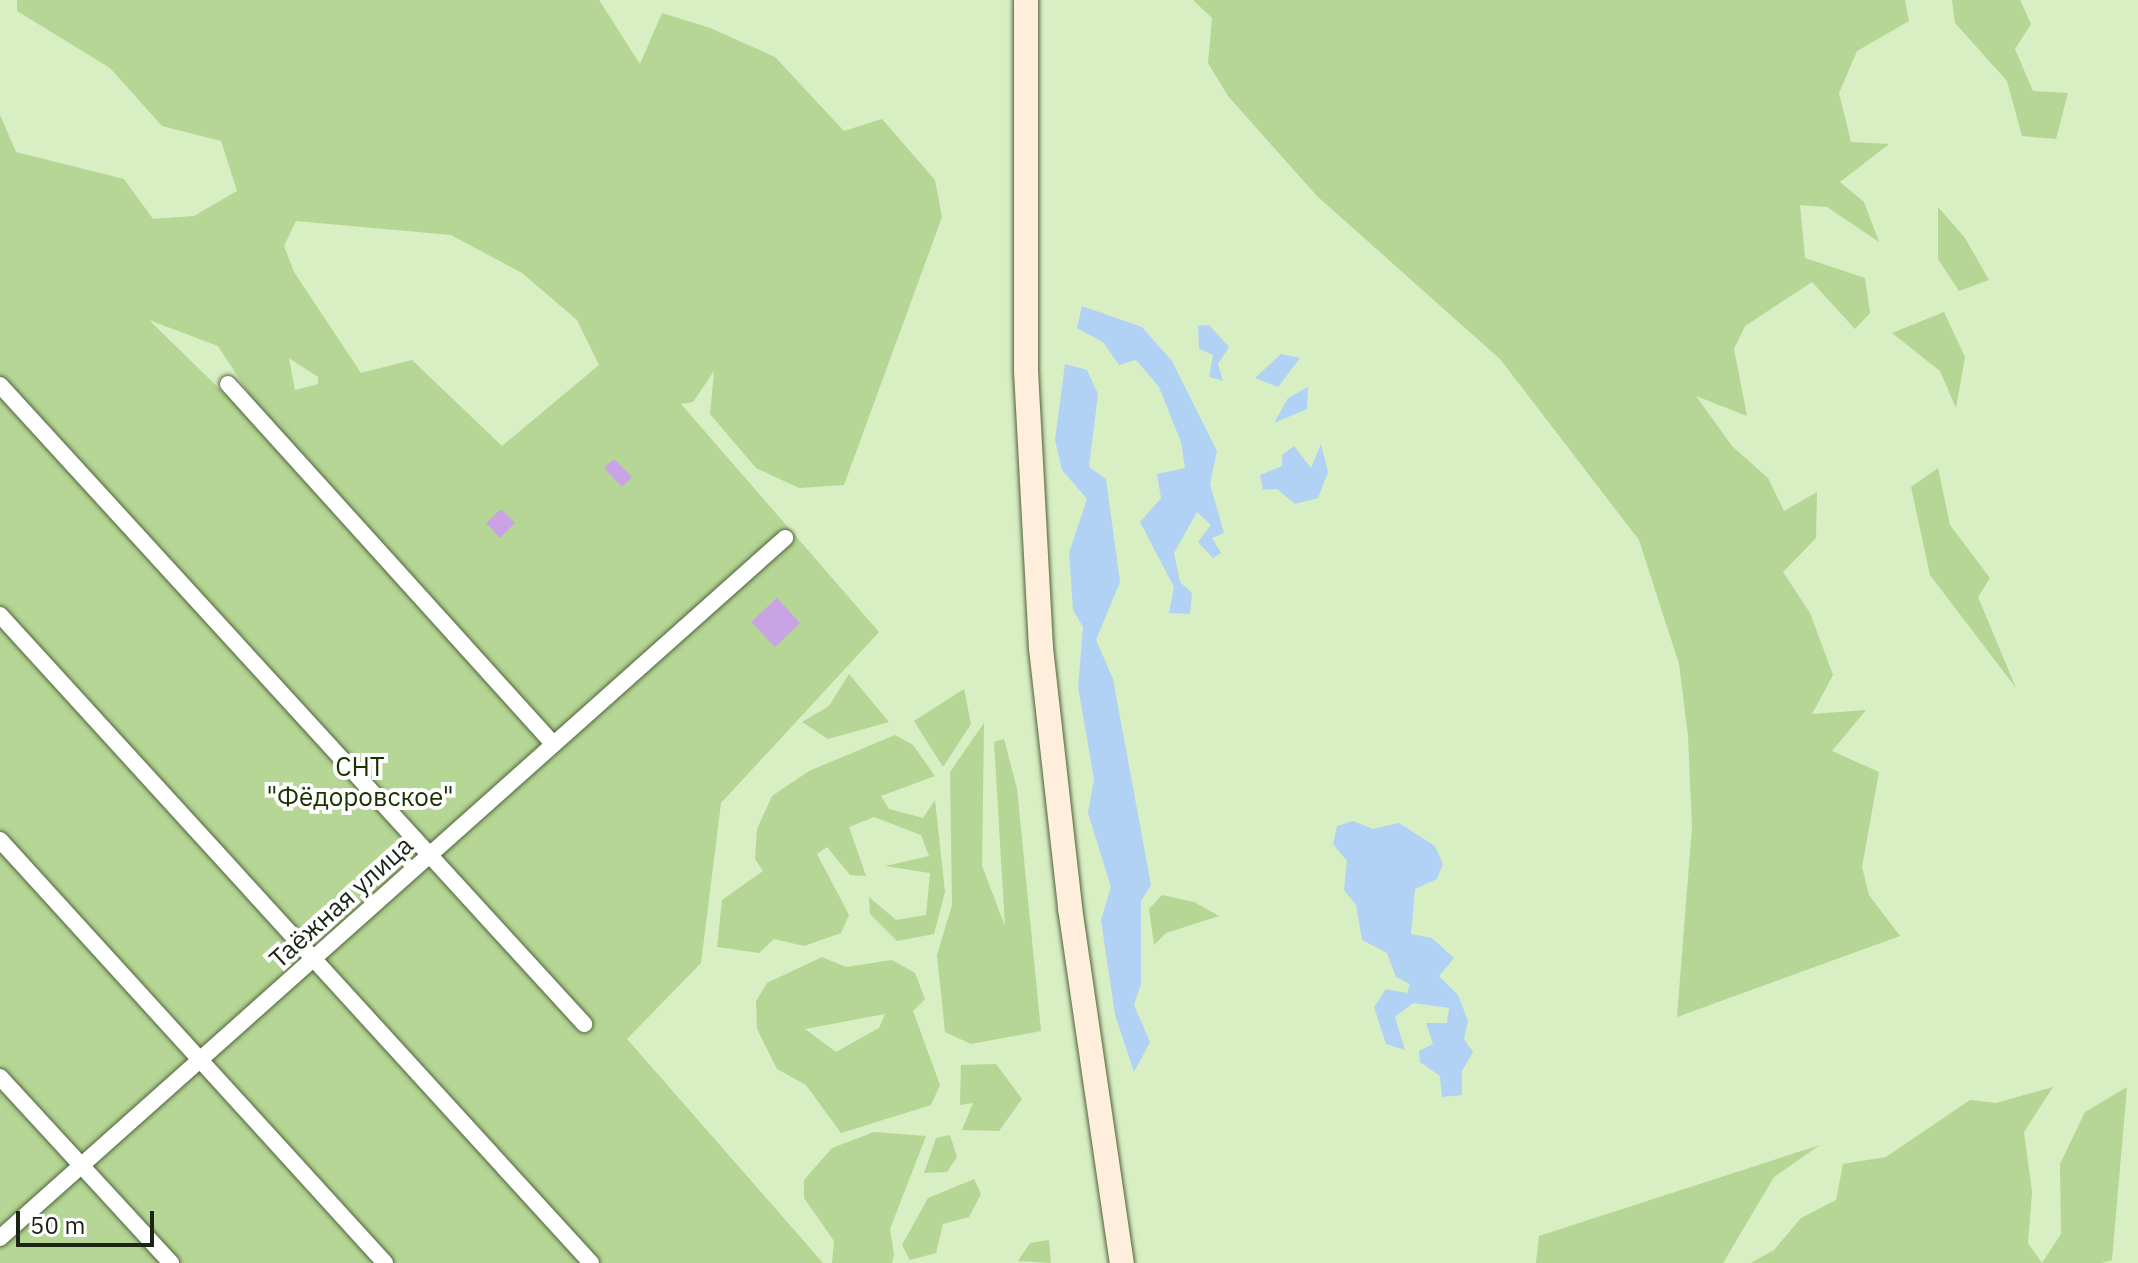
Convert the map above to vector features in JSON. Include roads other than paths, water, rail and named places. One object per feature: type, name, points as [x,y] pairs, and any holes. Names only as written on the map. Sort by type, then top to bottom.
[{"type":"main road","points":[[1026,0],[1026,371],[1041,648],[1070,908],[1122,1263]]},
{"type":"street","points":[[228,384],[552,742]]},
{"type":"street","points":[[0,385],[584,1024]]},
{"type":"street","name":"Таёжная улица","points":[[0,1238],[430,855],[552,742],[785,538]]},
{"type":"street","points":[[0,615],[591,1263]]},
{"type":"street","points":[[0,840],[385,1263]]},
{"type":"street","points":[[0,1077],[171,1263]]},
{"type":"water","points":[[1082,306],[1142,327],[1172,361],[1217,451],[1210,484],[1224,533],[1212,538],[1221,553],[1213,558],[1198,542],[1211,525],[1197,512],[1174,553],[1180,582],[1192,593],[1190,614],[1169,613],[1174,587],[1140,522],[1161,498],[1157,474],[1185,468],[1181,442],[1159,387],[1136,360],[1119,365],[1103,342],[1077,328]]},
{"type":"water","points":[[1209,325],[1229,347],[1218,364],[1223,381],[1209,377],[1213,355],[1199,349],[1198,326]]},
{"type":"water","points":[[1281,354],[1300,358],[1278,387],[1255,378]]},
{"type":"water","points":[[1065,364],[1087,370],[1098,394],[1089,467],[1106,479],[1120,582],[1096,640],[1113,679],[1151,885],[1141,901],[1141,984],[1134,1005],[1150,1042],[1134,1072],[1115,1015],[1101,920],[1111,887],[1088,813],[1094,779],[1078,687],[1083,627],[1073,610],[1069,553],[1087,499],[1062,470],[1055,440]]},
{"type":"water","points":[[1308,387],[1307,409],[1274,423],[1288,398]]},
{"type":"water","points":[[1321,444],[1328,472],[1318,498],[1295,504],[1277,489],[1263,490],[1260,475],[1282,466],[1282,455],[1294,446],[1311,468]]},
{"type":"water","points":[[1353,821],[1373,829],[1399,823],[1435,846],[1443,864],[1437,879],[1415,889],[1411,934],[1432,938],[1454,958],[1439,976],[1458,995],[1468,1021],[1464,1039],[1473,1052],[1462,1071],[1462,1095],[1442,1097],[1440,1076],[1420,1062],[1419,1051],[1433,1044],[1426,1023],[1447,1023],[1449,1008],[1413,1003],[1395,1017],[1405,1050],[1386,1044],[1374,1007],[1386,989],[1407,993],[1410,984],[1396,977],[1387,953],[1362,940],[1356,905],[1344,890],[1347,861],[1333,844],[1337,826]]},
{"type":"park label","name":"СНТ \"Фёдоровское\"","points":[[360,782]]}]
